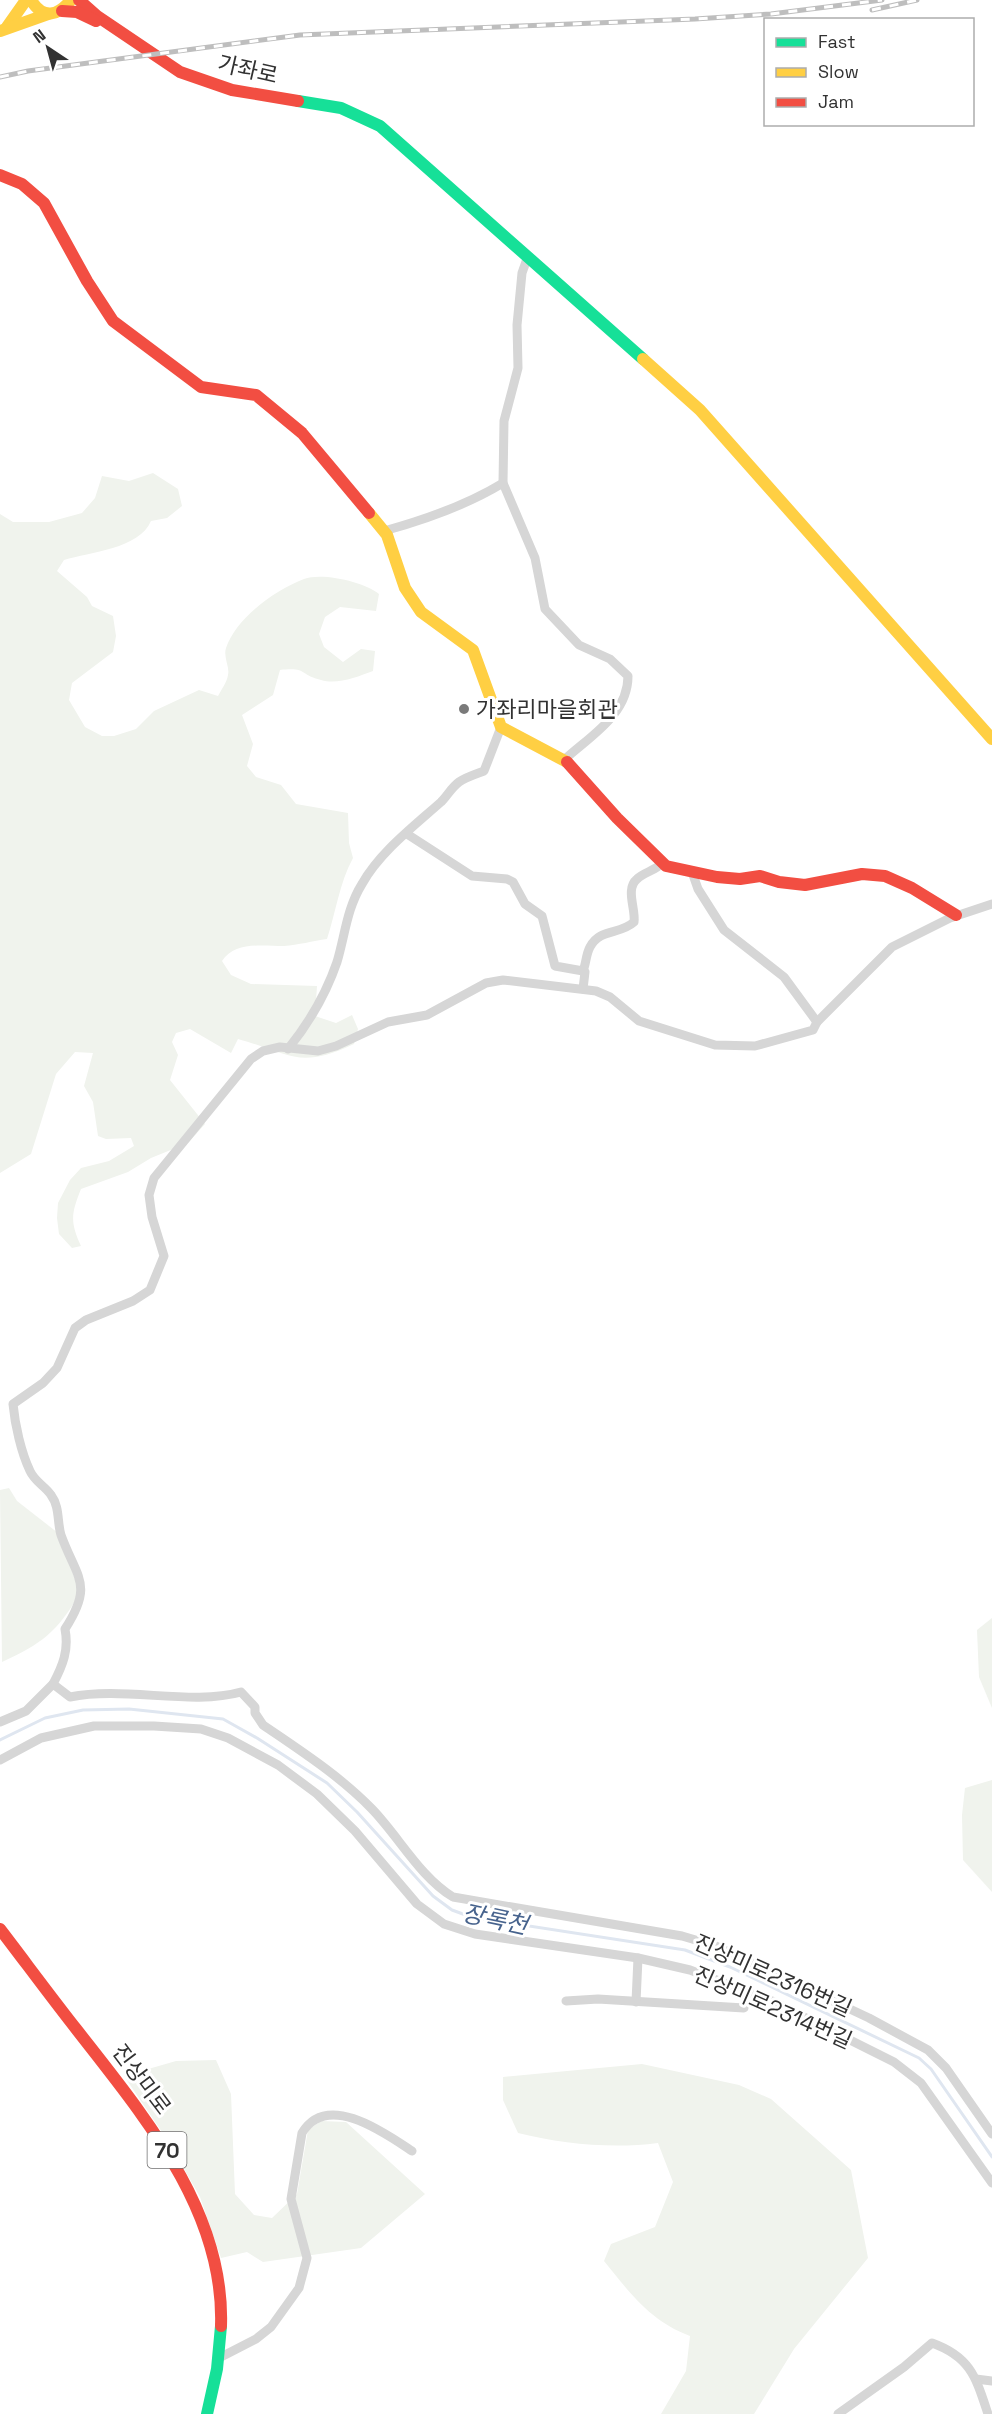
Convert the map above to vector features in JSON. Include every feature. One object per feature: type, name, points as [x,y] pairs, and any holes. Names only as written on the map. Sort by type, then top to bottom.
[{"type":"street","points":[[3,29],[17,16],[26,0]]},
{"type":"street","points":[[32,0],[36,8],[48,14]]},
{"type":"street","points":[[62,11],[71,0]]},
{"type":"street","points":[[80,0],[116,29]]},
{"type":"street","points":[[3,29],[62,11],[77,12],[116,29]]},
{"type":"street","name":"가좌로","points":[[116,29],[180,72],[232,90],[341,108],[380,126],[700,410],[992,739]]},
{"type":"street","points":[[0,175],[22,184],[44,203],[65,237],[87,281],[113,321],[171,367],[201,387],[256,395],[302,433],[384,531],[405,588],[421,612],[473,650],[501,727],[484,771],[458,782],[362,884],[343,928],[338,959],[328,986],[314,1013],[288,1049]]},
{"type":"street","points":[[528,256],[522,273],[518,325],[518,368],[504,421],[503,483],[535,558],[545,609],[579,645],[610,659],[628,676],[628,690],[609,720],[564,760]]},
{"type":"street","points":[[384,531],[454,507],[503,483]]},
{"type":"street","points":[[501,727],[572,765],[617,818],[662,863],[692,872],[740,879],[760,876],[779,882],[805,885],[862,874],[885,876],[912,888],[956,915]]},
{"type":"street","points":[[407,834],[472,876],[507,879],[513,882],[525,904],[542,916],[555,966],[583,971]]},
{"type":"street","points":[[583,989],[585,972],[583,971],[589,948],[604,933],[620,930],[634,922],[632,885],[637,878],[657,869],[662,863]]},
{"type":"street","points":[[692,872],[698,889],[724,930],[784,977],[816,1022]]},
{"type":"street","points":[[0,1722],[26,1711],[53,1684],[64,1662],[68,1642],[65,1629],[80,1606],[82,1592],[72,1556],[61,1533],[58,1510],[51,1495],[30,1471],[13,1404],[43,1383],[57,1368],[75,1328],[86,1320],[133,1301],[150,1290],[164,1256],[152,1217],[149,1196],[154,1178],[251,1059],[263,1051],[288,1049],[318,1052],[388,1022],[427,1014],[486,983],[503,980],[559,989],[596,991],[610,998],[639,1021],[715,1045],[755,1046],[813,1030],[816,1022],[892,947],[956,915],[992,904]]},
{"type":"street","name":"진상미로2316번길","points":[[53,1684],[70,1697],[107,1693],[214,1696],[241,1692],[255,1707],[255,1713],[263,1725],[341,1780],[372,1809],[445,1892],[464,1900],[682,1936],[716,1946],[869,2018],[928,2050],[946,2068],[992,2134]]},
{"type":"street","name":"진상미로2314번길","points":[[0,1760],[41,1738],[94,1726],[154,1726],[215,1733],[262,1755],[317,1794],[355,1831],[417,1904],[444,1923],[475,1934],[638,1958],[713,1977],[770,2000],[905,2068],[921,2083],[992,2183]]},
{"type":"street","name":"진상미로","points":[[0,1929],[140,2111],[170,2155],[204,2229],[216,2274],[221,2313],[219,2358],[207,2414]]},
{"type":"street","points":[[636,2002],[638,1958]]},
{"type":"street","points":[[566,2001],[598,1999],[744,2008]]},
{"type":"street","points":[[219,2358],[256,2339],[271,2327],[298,2288],[307,2258],[291,2199],[302,2133],[306,2127],[314,2119],[324,2117],[363,2120],[412,2151]]},
{"type":"street","points":[[838,2414],[904,2367],[932,2343],[955,2353],[970,2368],[988,2414]]},
{"type":"street","points":[[976,2379],[992,2381]]},
{"type":"shaded area","points":[[153,473],[178,489],[182,506],[167,518],[151,521],[136,538],[125,544],[64,560],[57,571],[87,597],[92,606],[113,616],[116,636],[113,652],[72,683],[69,700],[85,727],[102,736],[114,736],[136,729],[154,711],[199,690],[218,696],[228,675],[225,651],[238,626],[269,598],[304,579],[321,577],[343,579],[379,594],[376,611],[340,607],[325,617],[319,634],[324,647],[343,662],[361,649],[375,651],[373,671],[334,682],[314,678],[295,670],[280,670],[273,695],[242,715],[253,744],[247,766],[256,777],[281,785],[296,804],[348,813],[349,843],[353,858],[341,888],[327,939],[284,946],[242,947],[234,950],[222,961],[231,975],[251,984],[317,986],[315,1016],[336,1023],[352,1015],[358,1029],[354,1044],[335,1052],[307,1058],[284,1054],[238,1039],[231,1053],[190,1029],[176,1033],[172,1042],[178,1055],[170,1080],[205,1124],[188,1143],[151,1158],[128,1172],[81,1189],[73,1218],[81,1246],[72,1248],[59,1234],[57,1218],[58,1203],[70,1180],[81,1168],[109,1161],[134,1146],[131,1138],[106,1139],[98,1136],[93,1102],[84,1086],[93,1053],[75,1052],[56,1074],[31,1154],[0,1173],[0,514],[13,522],[49,522],[82,513],[95,498],[102,476],[129,481]]},
{"type":"shaded area","points":[[9,1488],[17,1501],[58,1533],[80,1593],[64,1618],[48,1635],[28,1649],[2,1662],[0,1490]]},
{"type":"shaded area","points":[[992,1618],[992,1708],[979,1677],[977,1630]]},
{"type":"shaded area","points":[[992,1780],[992,1892],[963,1860],[962,1815],[965,1788]]},
{"type":"shaded area","points":[[216,2060],[231,2094],[235,2194],[254,2215],[272,2218],[297,2194],[308,2130],[321,2121],[346,2122],[425,2194],[361,2248],[263,2262],[247,2252],[221,2258],[200,2197],[170,2144],[124,2076],[176,2061]]},
{"type":"shaded area","points":[[642,2064],[739,2085],[771,2099],[851,2170],[868,2258],[794,2349],[754,2414],[661,2414],[686,2371],[690,2336],[676,2330],[652,2314],[632,2295],[604,2261],[611,2244],[655,2227],[673,2182],[658,2143],[623,2146],[588,2144],[518,2133],[503,2100],[503,2077]]},
{"type":"waterway","name":"장록천","points":[[0,1740],[45,1718],[83,1710],[129,1709],[223,1719],[327,1783],[357,1812],[433,1896],[452,1910],[471,1917],[685,1950],[730,1967],[919,2058],[931,2069],[992,2157]]},
{"type":"railway","points":[[0,77],[28,71],[300,35],[695,19],[771,14],[882,0]]},
{"type":"railway","points":[[872,10],[917,0]]},
{"type":"traffic: fast","points":[[298,101],[341,108],[380,126],[643,359]]},
{"type":"traffic: fast","points":[[207,2414],[217,2369],[221,2326]]},
{"type":"traffic: slow","points":[[7,27],[26,0]]},
{"type":"traffic: slow","points":[[31,0],[40,11],[51,14],[61,10],[71,0]]},
{"type":"traffic: slow","points":[[0,31],[48,14]]},
{"type":"traffic: slow","points":[[643,359],[700,410],[992,739]]},
{"type":"traffic: slow","points":[[369,513],[387,535],[405,588],[421,612],[473,650],[501,727],[567,762]]},
{"type":"traffic: jam","points":[[79,0],[97,16],[180,72],[232,90],[298,101]]},
{"type":"traffic: jam","points":[[62,11],[77,12],[96,21]]},
{"type":"traffic: jam","points":[[0,175],[22,184],[44,203],[87,281],[113,321],[201,387],[256,395],[302,433],[369,513]]},
{"type":"traffic: jam","points":[[567,762],[617,818],[666,866],[717,877],[740,879],[760,876],[779,882],[805,885],[862,874],[885,876],[912,888],[956,915]]},
{"type":"traffic: jam","points":[[0,1929],[128,2096],[176,2167],[195,2204],[210,2243],[219,2284],[221,2326]]},
{"type":"place","name":"가좌리마을회관","points":[[464,709]]}]
